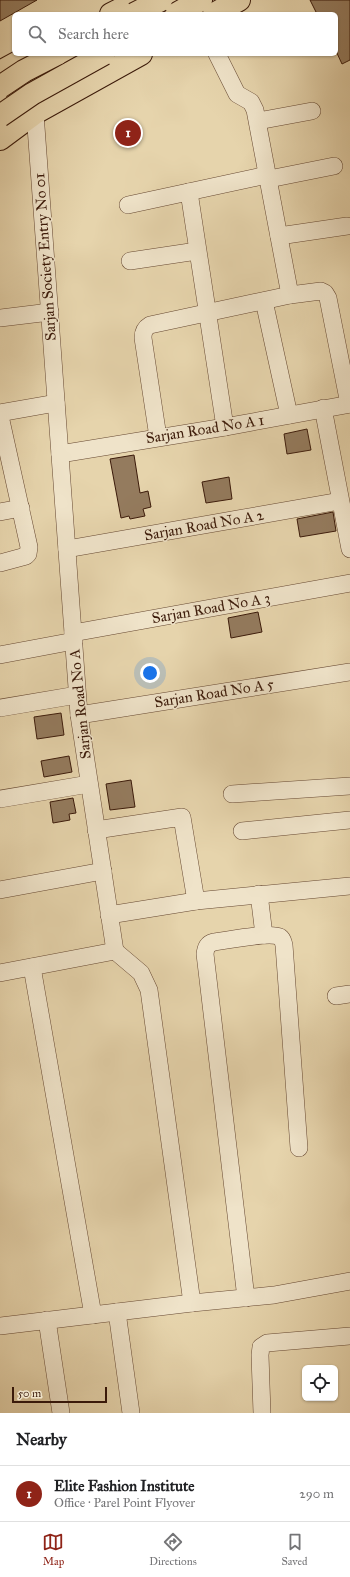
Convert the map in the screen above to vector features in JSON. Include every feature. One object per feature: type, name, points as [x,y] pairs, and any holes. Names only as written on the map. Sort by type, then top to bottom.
[{"type":"main road","points":[[117,12],[161,0]]},
{"type":"main road","points":[[180,12],[201,0]]},
{"type":"main road","points":[[218,12],[239,0]]},
{"type":"main road","points":[[5,69],[29,56]]},
{"type":"main road","points":[[0,87],[24,71],[53,56]]},
{"type":"main road","points":[[0,116],[32,94],[100,56]]},
{"type":"main road","points":[[0,139],[35,112],[137,56]]},
{"type":"street","points":[[218,56],[237,94],[254,105],[290,295]]},
{"type":"street","name":"Sarjan Society Entry No 01","points":[[5,69],[35,112],[60,454]]},
{"type":"street","points":[[258,121],[312,111]]},
{"type":"street","points":[[128,205],[268,177],[334,166]]},
{"type":"street","points":[[189,192],[225,427]]},
{"type":"street","points":[[279,236],[347,226]]},
{"type":"street","points":[[130,261],[197,251]]},
{"type":"street","points":[[158,437],[143,332],[145,328],[150,325],[207,312],[290,295],[321,291],[325,293],[328,298],[349,404]]},
{"type":"street","points":[[264,301],[289,415]]},
{"type":"street","points":[[0,318],[50,312]]},
{"type":"street","points":[[0,413],[56,403]]},
{"type":"street","name":"Sarjan Road No A 1","points":[[60,454],[225,427],[349,404]]},
{"type":"street","points":[[323,408],[350,549]]},
{"type":"street","points":[[0,416],[5,461],[21,508],[29,547],[28,554],[22,558],[0,563]]},
{"type":"street","name":"Sarjan Road No A","points":[[60,454],[79,715],[115,951]]},
{"type":"street","name":"Sarjan Road No A 2","points":[[67,549],[340,501]]},
{"type":"street","points":[[0,512],[21,508]]},
{"type":"street","name":"Sarjan Road No A 3","points":[[0,655],[73,637],[350,583]]},
{"type":"street","name":"Sarjan Road No A 5","points":[[79,715],[350,672]]},
{"type":"street","points":[[0,708],[78,695]]},
{"type":"street","points":[[0,799],[90,784]]},
{"type":"street","points":[[232,794],[350,786]]},
{"type":"street","points":[[96,830],[182,817],[196,901]]},
{"type":"street","points":[[242,831],[350,820]]},
{"type":"street","points":[[0,890],[103,871]]},
{"type":"street","points":[[109,915],[196,901],[350,886]]},
{"type":"street","points":[[259,894],[264,935]]},
{"type":"street","points":[[246,1298],[205,954],[206,948],[209,944],[264,935],[279,936],[283,940],[299,1148]]},
{"type":"street","points":[[0,973],[115,951],[141,973],[149,990],[192,1303]]},
{"type":"street","points":[[32,967],[93,1315]]},
{"type":"street","points":[[0,1326],[192,1303],[274,1295],[350,1281]]},
{"type":"street","points":[[117,1312],[131,1413]]},
{"type":"street","points":[[47,1320],[61,1413]]},
{"type":"street","points":[[262,1413],[261,1347],[266,1343],[350,1336]]},
{"type":"building","points":[[0,0],[37,0],[16,12],[12,12],[12,14],[0,21]]},
{"type":"building","points":[[310,0],[350,0],[350,60],[342,64],[338,55],[338,12],[316,12]]},
{"type":"building","points":[[307,429],[311,450],[287,454],[284,434]]},
{"type":"building","points":[[134,455],[140,493],[148,491],[151,507],[143,509],[145,516],[130,519],[129,516],[121,518],[110,459]]},
{"type":"building","points":[[229,477],[232,499],[206,503],[202,482]]},
{"type":"building","points":[[333,512],[336,531],[300,537],[297,519]]},
{"type":"building","points":[[258,612],[262,632],[231,638],[228,618]]},
{"type":"building","points":[[61,713],[64,735],[37,739],[34,717]]},
{"type":"building","points":[[69,756],[72,772],[44,777],[41,761]]},
{"type":"building","points":[[131,780],[135,807],[110,810],[106,784]]},
{"type":"building","points":[[73,798],[76,813],[69,814],[70,820],[53,823],[50,802]]},
{"type":"place","name":"Elite Fashion Institute","points":[[128,133]]}]
